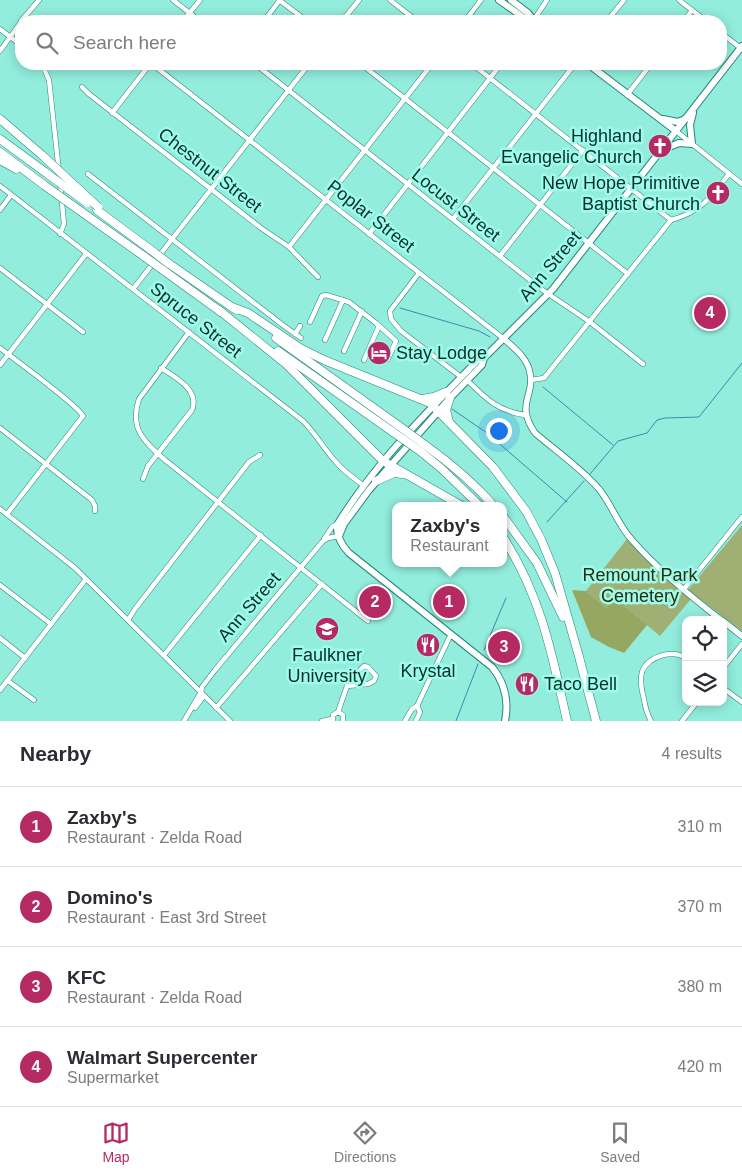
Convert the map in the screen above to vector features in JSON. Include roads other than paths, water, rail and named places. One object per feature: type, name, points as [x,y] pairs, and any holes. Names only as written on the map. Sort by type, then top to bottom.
[{"type":"highway","points":[[0,119],[43,156],[98,209]]},
{"type":"highway","points":[[0,139],[98,209],[168,263],[232,307],[396,429]]},
{"type":"highway","points":[[0,152],[219,310],[423,448],[454,466],[490,502]]},
{"type":"highway","points":[[0,160],[44,185]]},
{"type":"highway","points":[[232,307],[248,313],[300,348],[324,360],[418,398],[435,408],[493,467],[526,511],[541,539],[555,573],[596,721]]},
{"type":"highway","points":[[219,310],[286,364],[386,464],[455,502]]},
{"type":"highway","points":[[418,398],[426,399],[448,395],[446,410],[450,424]]},
{"type":"highway","points":[[423,448],[476,502]]},
{"type":"highway","points":[[376,481],[394,474],[404,474]]},
{"type":"highway","points":[[507,521],[526,546],[547,581],[578,653]]},
{"type":"highway","points":[[507,544],[532,588],[542,616],[567,721]]},
{"type":"highway","points":[[507,549],[517,560]]},
{"type":"main road","points":[[499,0],[520,15]]},
{"type":"main road","points":[[512,0],[529,15]]},
{"type":"main road","name":"Ann Street","points":[[727,66],[741,48]]},
{"type":"main road","points":[[596,70],[676,131]]},
{"type":"main road","name":"Ann Street","points":[[338,523],[364,486],[464,379],[478,360],[484,358],[549,294],[724,70]]},
{"type":"main road","points":[[661,151],[679,143],[692,144],[690,125],[694,108]]},
{"type":"main road","points":[[658,118],[678,122],[686,119]]},
{"type":"main road","name":"Ann Street","points":[[339,536],[344,524],[376,481],[386,464]]},
{"type":"main road","points":[[338,523],[336,531],[343,546],[349,553],[487,662],[500,678],[506,696],[505,721]]},
{"type":"street","points":[[26,15],[39,0]]},
{"type":"street","points":[[173,0],[192,15]]},
{"type":"street","points":[[190,13],[200,0]]},
{"type":"street","points":[[268,15],[279,0],[298,15]]},
{"type":"street","points":[[347,15],[359,0]]},
{"type":"street","points":[[390,0],[409,15]]},
{"type":"street","points":[[470,15],[481,0]]},
{"type":"street","points":[[537,15],[547,0]]},
{"type":"street","points":[[612,15],[624,0]]},
{"type":"street","points":[[679,0],[698,15]]},
{"type":"street","points":[[688,15],[692,10]]},
{"type":"street","points":[[0,29],[15,41]]},
{"type":"street","points":[[0,50],[15,30]]},
{"type":"street","points":[[727,38],[741,48]]},
{"type":"street","points":[[0,40],[5,44]]},
{"type":"street","points":[[45,70],[49,80],[64,224],[60,234]]},
{"type":"street","points":[[112,113],[127,91],[146,70]]},
{"type":"street","name":"Poplar Street","points":[[159,70],[504,339],[526,363],[531,380]]},
{"type":"street","name":"Locust Street","points":[[263,70],[549,294],[590,322],[643,364]]},
{"type":"street","points":[[133,289],[304,70]]},
{"type":"street","points":[[369,70],[628,274]]},
{"type":"street","points":[[290,247],[427,70]]},
{"type":"street","points":[[480,70],[671,220]]},
{"type":"street","points":[[369,234],[497,70]]},
{"type":"street","points":[[454,220],[570,70]]},
{"type":"street","points":[[628,95],[647,70]]},
{"type":"street","name":"Chestnut Street","points":[[82,87],[112,113],[211,190],[261,228],[290,247],[318,277]]},
{"type":"street","points":[[676,131],[742,184]]},
{"type":"street","points":[[500,256],[583,150]]},
{"type":"street","points":[[88,174],[301,338]]},
{"type":"street","points":[[716,616],[634,542],[622,527],[599,490],[535,433],[529,423],[525,409],[531,380],[544,378],[671,220],[685,216],[702,206],[729,174]]},
{"type":"street","name":"Spruce Street","points":[[0,186],[303,421],[344,471],[364,486]]},
{"type":"street","points":[[0,210],[11,195]]},
{"type":"street","points":[[0,366],[86,254]]},
{"type":"street","points":[[0,268],[83,332]]},
{"type":"street","points":[[419,273],[390,311],[391,319],[397,326],[497,406],[509,412],[526,415]]},
{"type":"street","points":[[310,322],[322,296],[326,295],[349,302],[396,341],[388,359]]},
{"type":"street","points":[[325,340],[343,300]]},
{"type":"street","points":[[344,351],[362,312]]},
{"type":"street","points":[[295,334],[300,326]]},
{"type":"street","points":[[364,360],[379,326]]},
{"type":"street","points":[[385,332],[397,326]]},
{"type":"street","points":[[189,332],[140,396],[135,415],[136,425],[141,436],[158,453],[368,621]]},
{"type":"street","points":[[0,348],[83,414],[7,514]]},
{"type":"street","points":[[143,479],[148,466],[192,410],[194,404],[190,390],[161,368]]},
{"type":"street","points":[[0,428],[92,500],[95,511]]},
{"type":"street","points":[[128,620],[249,462],[260,455]]},
{"type":"street","points":[[0,508],[69,563],[230,721]]},
{"type":"street","points":[[684,589],[742,517]]},
{"type":"street","name":"Ann Street","points":[[184,721],[202,687],[215,670],[302,568],[332,527],[338,523]]},
{"type":"street","points":[[164,655],[261,535]]},
{"type":"street","name":"Ann Street","points":[[322,543],[328,538],[339,536]]},
{"type":"street","points":[[0,690],[86,579]]},
{"type":"street","points":[[216,708],[322,584]]},
{"type":"street","points":[[0,585],[51,624]]},
{"type":"street","points":[[727,625],[742,636]]},
{"type":"street","points":[[405,721],[412,708],[417,706],[451,634]]},
{"type":"street","points":[[0,638],[26,658]]},
{"type":"street","points":[[727,663],[742,644]]},
{"type":"street","points":[[651,721],[640,687],[642,671],[650,661],[664,655],[678,654],[682,656]]},
{"type":"street","points":[[322,721],[332,720],[333,715],[338,712],[348,682],[364,666],[368,667],[376,676],[374,681],[368,684],[347,686]]},
{"type":"street","points":[[8,680],[34,700]]},
{"type":"street","points":[[727,691],[742,702]]},
{"type":"street","points":[[416,721],[420,712],[417,706]]},
{"type":"street","points":[[683,721],[694,706]]},
{"type":"street","points":[[338,712],[343,715],[343,721]]},
{"type":"waterway","points":[[400,308],[479,331],[490,337]]},
{"type":"waterway","points":[[590,474],[618,441],[647,433],[657,420],[699,417],[742,363]]},
{"type":"waterway","points":[[543,387],[613,445]]},
{"type":"waterway","points":[[452,409],[487,433],[567,502]]},
{"type":"waterway","points":[[547,522],[584,481]]},
{"type":"waterway","points":[[484,650],[506,598]]},
{"type":"waterway","points":[[456,721],[478,664]]},
{"type":"place","name":"Highland Evangelic Church","points":[[660,146]]},
{"type":"place","name":"New Hope Primitive Baptist Church","points":[[718,193]]},
{"type":"place","name":"Walmart Supercenter","points":[[710,313]]},
{"type":"place","name":"Stay Lodge","points":[[379,353]]},
{"type":"place","name":"Domino's","points":[[375,602]]},
{"type":"place","name":"Zaxby's","points":[[449,602]]},
{"type":"place","name":"Faulkner University","points":[[327,629]]},
{"type":"place","name":"Krystal","points":[[428,645]]},
{"type":"place","name":"KFC","points":[[504,647]]},
{"type":"place","name":"Taco Bell","points":[[527,684]]},
{"type":"park label","name":"Remount Park Cemetery","points":[[640,585]]}]
